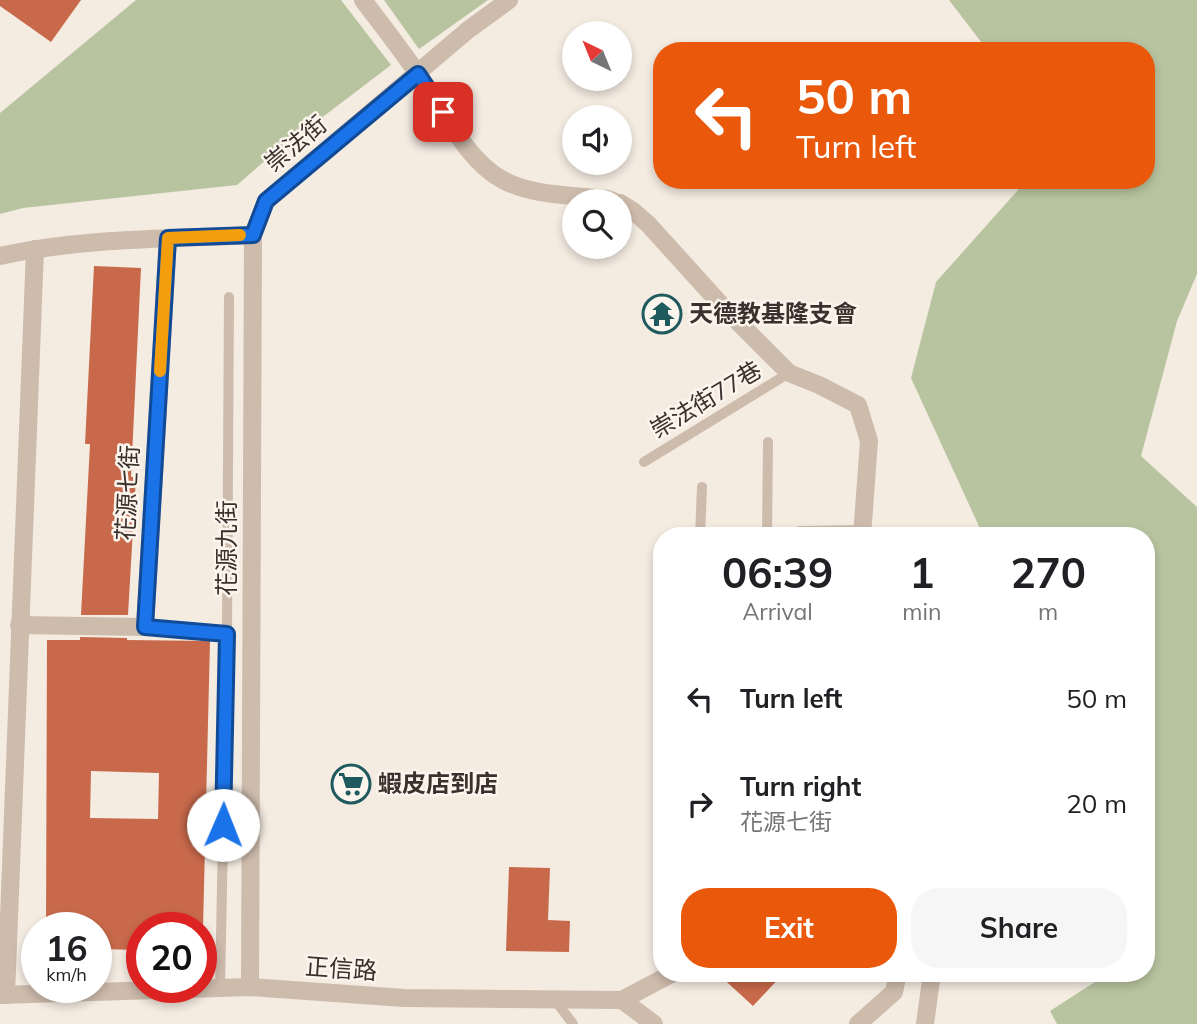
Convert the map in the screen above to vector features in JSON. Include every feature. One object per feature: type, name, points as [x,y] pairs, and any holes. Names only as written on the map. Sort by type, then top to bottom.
[{"type":"street","points":[[363,0],[418,74],[468,151],[484,168],[502,180],[527,190],[562,194]]},
{"type":"street","name":"崇法街","points":[[253,235],[266,201],[468,30],[509,0]]},
{"type":"street","points":[[632,210],[789,373],[819,384],[858,405],[869,441],[863,527]]},
{"type":"street","points":[[0,257],[35,248],[253,235]]},
{"type":"street","name":"花源九街","points":[[250,987],[253,235]]},
{"type":"street","name":"花源七街","points":[[145,627],[168,238]]},
{"type":"street","points":[[3,995],[35,248]]},
{"type":"street","points":[[19,625],[145,627]]},
{"type":"street","name":"正信路","points":[[3,995],[250,987],[404,998],[622,1000],[656,982]]},
{"type":"street","points":[[858,1024],[894,992],[896,982]]},
{"type":"street","points":[[925,1024],[931,982]]},
{"type":"street","points":[[622,1000],[653,1024]]},
{"type":"lane","name":"花源九街","points":[[220,989],[227,634],[229,296]]},
{"type":"lane","name":"崇法街77巷","points":[[644,462],[789,373]]},
{"type":"lane","points":[[767,527],[768,442]]},
{"type":"lane","points":[[700,527],[702,487]]},
{"type":"lane","points":[[145,627],[227,634]]},
{"type":"lane","points":[[555,1000],[573,1024]]},
{"type":"green space","points":[[136,0],[341,0],[391,65],[237,185],[23,208],[0,214],[0,113]]},
{"type":"green space","points":[[384,0],[488,0],[419,49]]},
{"type":"green space","points":[[949,0],[1197,0],[1197,274],[1177,321],[1141,456],[1197,507],[1197,1024],[1057,1024],[1050,1011],[1095,982],[1155,982],[1155,527],[979,527],[911,378],[936,282],[1019,189],[1155,189],[1155,42],[981,42]]},
{"type":"building","points":[[0,0],[81,0],[51,42],[0,6]]},
{"type":"building","points":[[94,266],[141,268],[131,477],[136,477],[128,615],[81,615],[90,444],[85,444]]},
{"type":"building","points":[[80,637],[210,641],[203,912],[126,912],[126,950],[112,949],[112,912],[46,912],[47,640],[80,640]],"holes":[[[91,771],[159,773],[158,819],[90,818]]]},
{"type":"building","points":[[509,867],[550,868],[548,920],[570,921],[569,952],[506,951]]},
{"type":"building","points":[[727,982],[776,982],[753,1006]]},
{"type":"slow traffic","points":[[160,371],[168,238],[240,235]]},
{"type":"place","name":"天德教基隆支會","points":[[662,314]]},
{"type":"place","name":"蝦皮店到店","points":[[351,784]]},
{"type":"route","points":[[223,825],[227,634],[145,627],[168,238],[253,235],[266,201],[418,74],[443,112]]}]
